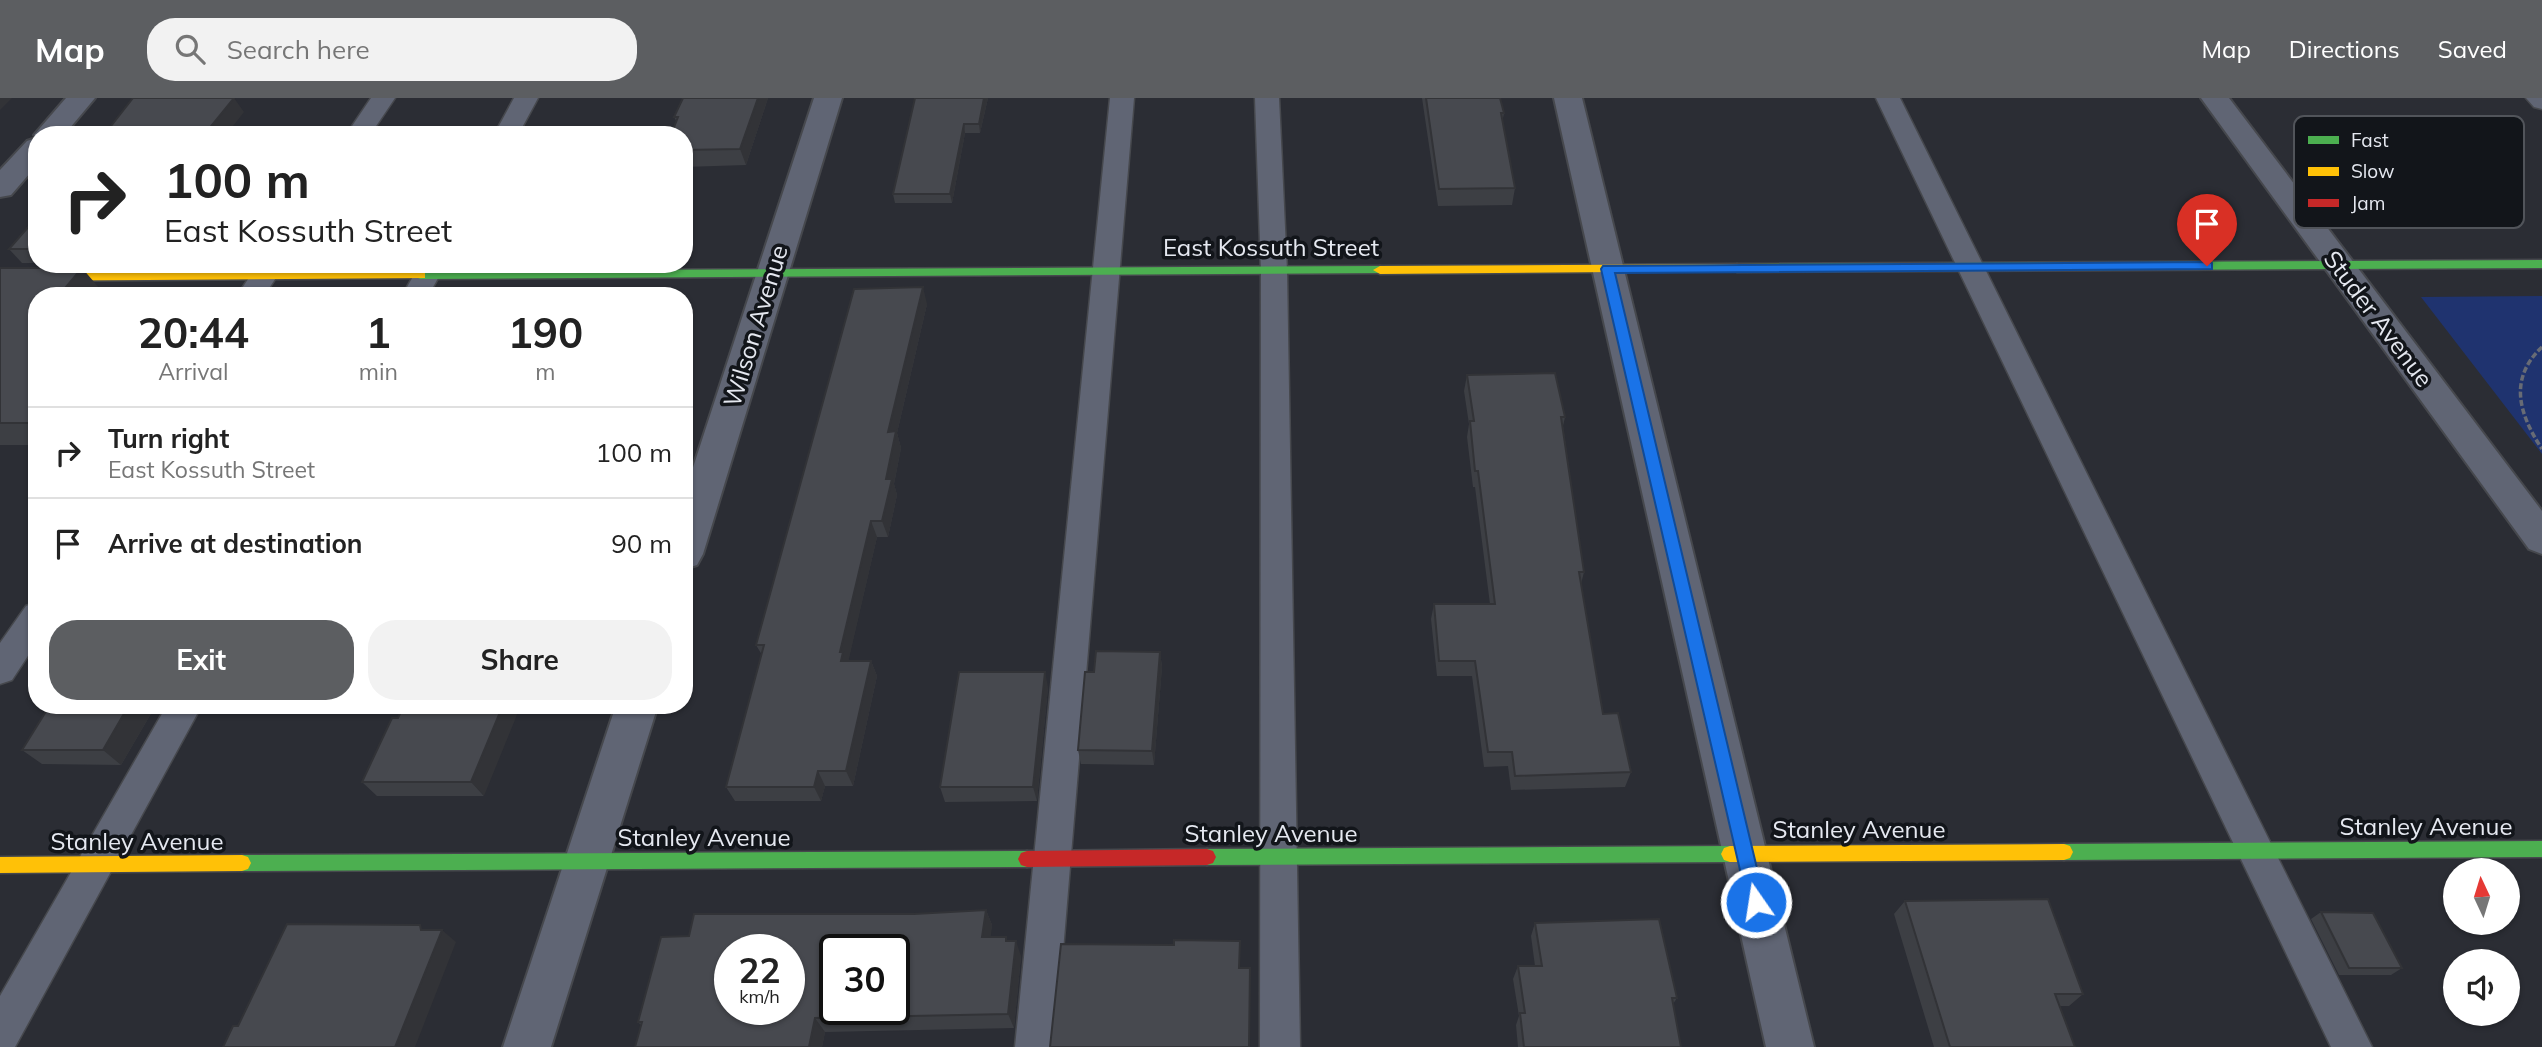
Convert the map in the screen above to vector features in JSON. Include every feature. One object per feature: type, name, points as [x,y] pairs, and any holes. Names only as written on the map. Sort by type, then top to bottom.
[{"type":"street","points":[[56,126],[81,98]]},
{"type":"street","name":"Wilson Avenue","points":[[693,525],[828,98]]},
{"type":"street","points":[[1568,98],[1790,1047]]},
{"type":"street","name":"Studer Avenue","points":[[2215,98],[2294,204]]},
{"type":"street","points":[[0,188],[28,157]]},
{"type":"street","name":"Studer Avenue","points":[[2312,228],[2542,539]]},
{"type":"street","name":"East Kossuth Street","points":[[0,277],[262,279],[772,273],[2542,264]]},
{"type":"street","points":[[527,1047],[634,714]]},
{"type":"street","name":"Stanley Avenue","points":[[0,865],[2542,849]]},
{"type":"lane","points":[[364,126],[383,98]]},
{"type":"lane","points":[[511,126],[526,98]]},
{"type":"lane","points":[[1035,1047],[1122,98]]},
{"type":"lane","points":[[1267,98],[1274,271],[1280,1047]]},
{"type":"lane","points":[[1888,98],[2352,1047]]},
{"type":"lane","points":[[2538,98],[2542,102]]},
{"type":"lane","points":[[0,670],[28,628]]},
{"type":"lane","points":[[0,1034],[180,714]]},
{"type":"path","points":[[2542,347],[2523,365],[2519,380],[2521,410],[2542,449]]},
{"type":"shaded area","points":[[2542,296],[2542,454],[2421,297]]},
{"type":"building","points":[[133,98],[234,98],[211,126],[111,126]]},
{"type":"building","points":[[683,98],[758,98],[740,149],[693,150],[693,126],[674,126],[678,117],[674,117]]},
{"type":"building","points":[[915,98],[984,98],[979,124],[964,124],[950,194],[893,194]]},
{"type":"building","points":[[1426,98],[1500,98],[1515,188],[1439,189]]},
{"type":"building","points":[[28,227],[28,249],[9,249]]},
{"type":"building","points":[[0,268],[28,268],[28,273],[78,273],[66,287],[28,287],[28,423],[0,423]]},
{"type":"building","points":[[923,287],[888,432],[896,431],[886,479],[892,479],[882,521],[871,521],[840,652],[843,652],[841,661],[871,661],[846,771],[818,771],[814,787],[726,787],[764,645],[756,645],[854,289]]},
{"type":"building","points":[[1555,373],[1565,417],[1561,417],[1584,572],[1579,572],[1603,714],[1618,713],[1631,772],[1515,776],[1512,752],[1488,752],[1475,661],[1439,661],[1434,604],[1495,604],[1478,471],[1475,471],[1470,421],[1474,421],[1467,375]]},
{"type":"building","points":[[1096,651],[1160,652],[1152,751],[1078,750],[1085,672],[1094,672]]},
{"type":"building","points":[[959,672],[1045,672],[1033,787],[940,787]]},
{"type":"building","points":[[44,714],[124,714],[103,750],[22,750]]},
{"type":"building","points":[[400,714],[499,714],[471,782],[362,782],[392,718],[398,718]]},
{"type":"building","points":[[2048,899],[2083,994],[2055,994],[2075,1047],[1950,1047],[1905,901]]},
{"type":"building","points":[[986,910],[982,937],[1006,937],[1006,941],[1016,941],[1008,1014],[910,1016],[910,934],[819,934],[819,1018],[815,1018],[809,1047],[635,1047],[642,1022],[638,1022],[661,937],[689,936],[694,914],[914,914]]},
{"type":"building","points":[[2321,912],[2373,913],[2402,968],[2349,968]]},
{"type":"building","points":[[1659,919],[1677,998],[1672,998],[1681,1047],[1524,1047],[1520,1013],[1525,1013],[1518,966],[1542,966],[1535,923]]},
{"type":"building","points":[[287,924],[420,925],[421,930],[442,930],[395,1047],[223,1047],[233,1026],[238,1026]]},
{"type":"building","points":[[1174,940],[1240,941],[1239,968],[1250,968],[1249,1047],[1050,1047],[1061,944],[1174,945]]},
{"type":"traffic: fast","points":[[1737,268],[2542,264]]},
{"type":"traffic: fast","points":[[420,275],[1380,270]]},
{"type":"traffic: fast","points":[[2064,852],[2542,849]]},
{"type":"traffic: fast","points":[[1207,857],[1730,854]]},
{"type":"traffic: fast","points":[[242,863],[1027,859]]},
{"type":"traffic: slow","points":[[1380,270],[1737,268]]},
{"type":"traffic: slow","points":[[0,277],[420,275]]},
{"type":"traffic: slow","points":[[1730,854],[2064,852]]},
{"type":"traffic: slow","points":[[0,865],[242,863]]},
{"type":"traffic: jam","points":[[1027,859],[1207,857]]},
{"type":"route","points":[[1756,902],[1608,269],[2207,266]]}]
